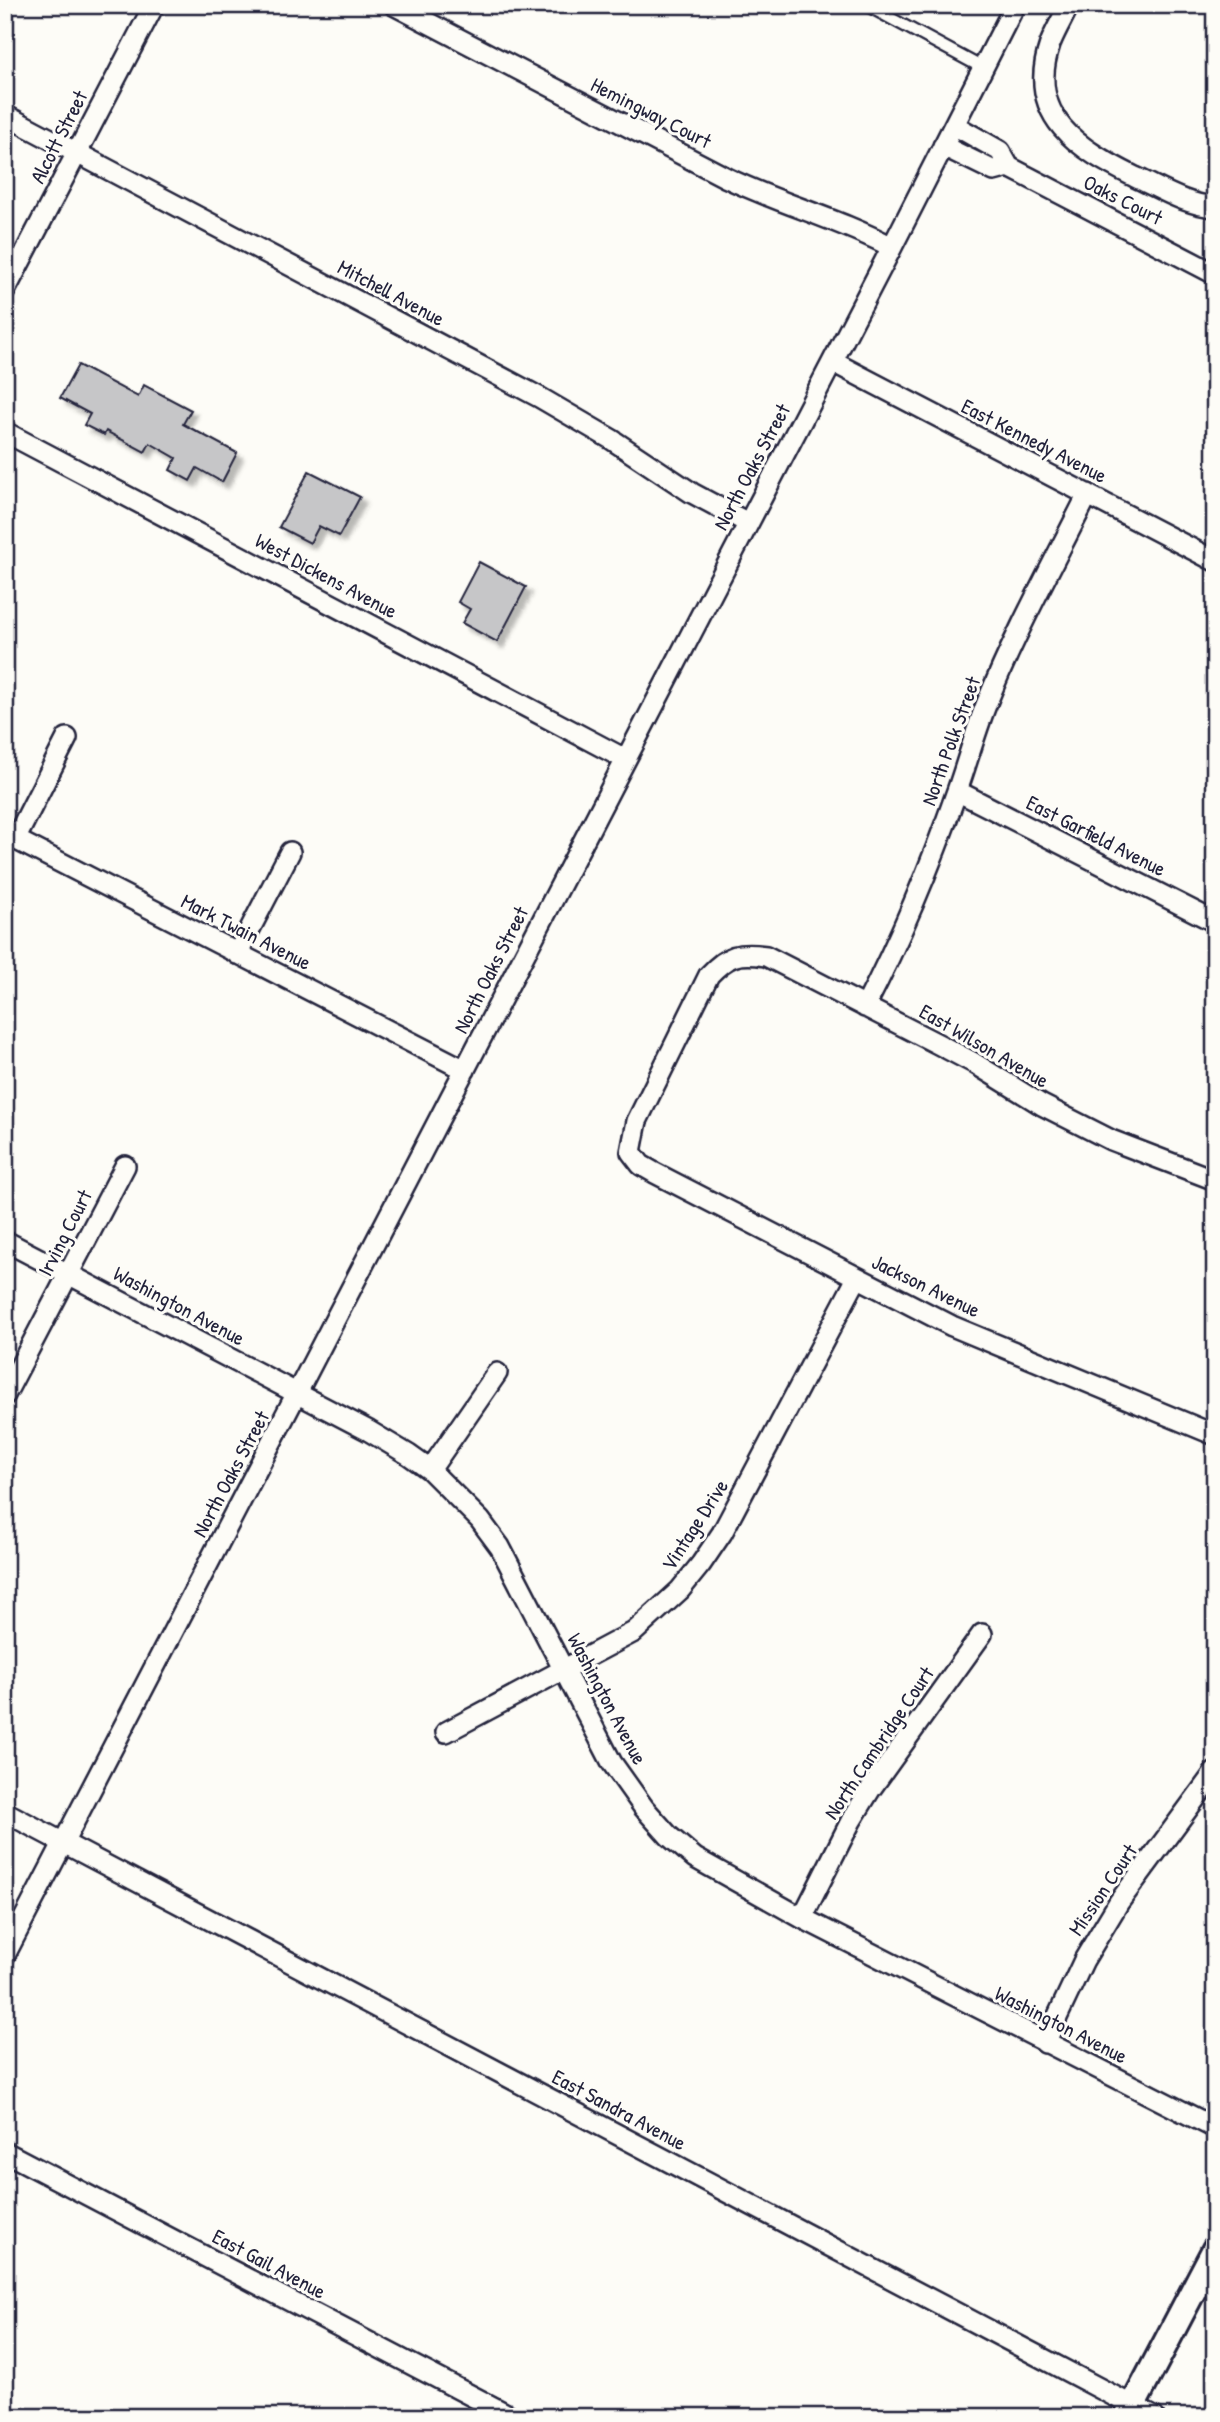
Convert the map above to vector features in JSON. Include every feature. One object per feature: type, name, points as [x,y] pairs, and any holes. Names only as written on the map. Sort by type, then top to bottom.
[{"type":"street","name":"Alcott Street","points":[[5,291],[154,5]]},
{"type":"street","name":"Hemingway Court","points":[[394,5],[727,178],[774,199],[836,220],[892,247]]},
{"type":"street","name":"North Oaks Street","points":[[5,1955],[833,362],[1015,5]]},
{"type":"street","points":[[1069,5],[1051,43],[1044,81],[1045,99],[1065,132],[1109,164],[1184,201],[1215,207]]},
{"type":"street","name":"Mitchell Avenue","points":[[5,115],[539,397],[611,439],[692,493],[748,523]]},
{"type":"street","name":"Oaks Court","points":[[954,125],[1000,151],[1009,167],[1215,274]]},
{"type":"street","name":"Oaks Court","points":[[943,146],[993,171],[1009,167]]},
{"type":"street","name":"East Kennedy Avenue","points":[[833,362],[1215,561]]},
{"type":"street","name":"West Dickens Avenue","points":[[5,432],[625,759]]},
{"type":"street","name":"North Polk Street","points":[[864,1007],[902,933],[957,791],[986,706],[1088,494]]},
{"type":"street","points":[[10,837],[67,738]]},
{"type":"street","name":"East Garfield Avenue","points":[[957,791],[1215,922]]},
{"type":"street","name":"Mark Twain Avenue","points":[[10,837],[466,1070]]},
{"type":"street","points":[[237,954],[290,852]]},
{"type":"street","name":"East Wilson Avenue","points":[[631,1152],[636,1121],[709,975],[733,956],[748,954],[766,956],[974,1063],[1042,1105],[1111,1140],[1215,1180]]},
{"type":"street","name":"Jackson Avenue","points":[[631,1152],[641,1164],[655,1173],[953,1326],[1215,1435]]},
{"type":"street","name":"Irving Court","points":[[5,1395],[125,1166]]},
{"type":"street","name":"Washington Avenue","points":[[5,1241],[369,1431],[430,1470],[481,1520],[500,1547],[612,1763],[644,1808],[669,1836],[695,1858],[802,1918],[1215,2128]]},
{"type":"street","name":"Vintage Drive","points":[[446,1732],[634,1632],[680,1590],[701,1564],[740,1500],[857,1278]]},
{"type":"street","points":[[430,1470],[497,1373]]},
{"type":"street","name":"North Cambridge Court","points":[[802,1918],[870,1790],[982,1634]]},
{"type":"street","name":"Mission Court","points":[[1045,2043],[1084,1960],[1119,1902],[1215,1772]]},
{"type":"street","name":"East Sandra Avenue","points":[[5,1812],[1138,2413]]},
{"type":"street","name":"East Gail Avenue","points":[[5,2152],[512,2417]]},
{"type":"street","points":[[1138,2413],[1215,2249]]},
{"type":"lane","points":[[866,5],[983,68]]},
{"type":"building","points":[[78,365],[138,397],[144,385],[191,410],[183,424],[237,453],[222,482],[197,468],[190,481],[170,470],[176,458],[150,443],[145,452],[106,431],[104,435],[84,425],[90,414],[60,398]]},
{"type":"building","points":[[309,471],[360,497],[339,536],[319,526],[310,543],[279,527]]},
{"type":"building","points":[[479,562],[526,587],[497,642],[462,623],[470,609],[458,602]]}]
